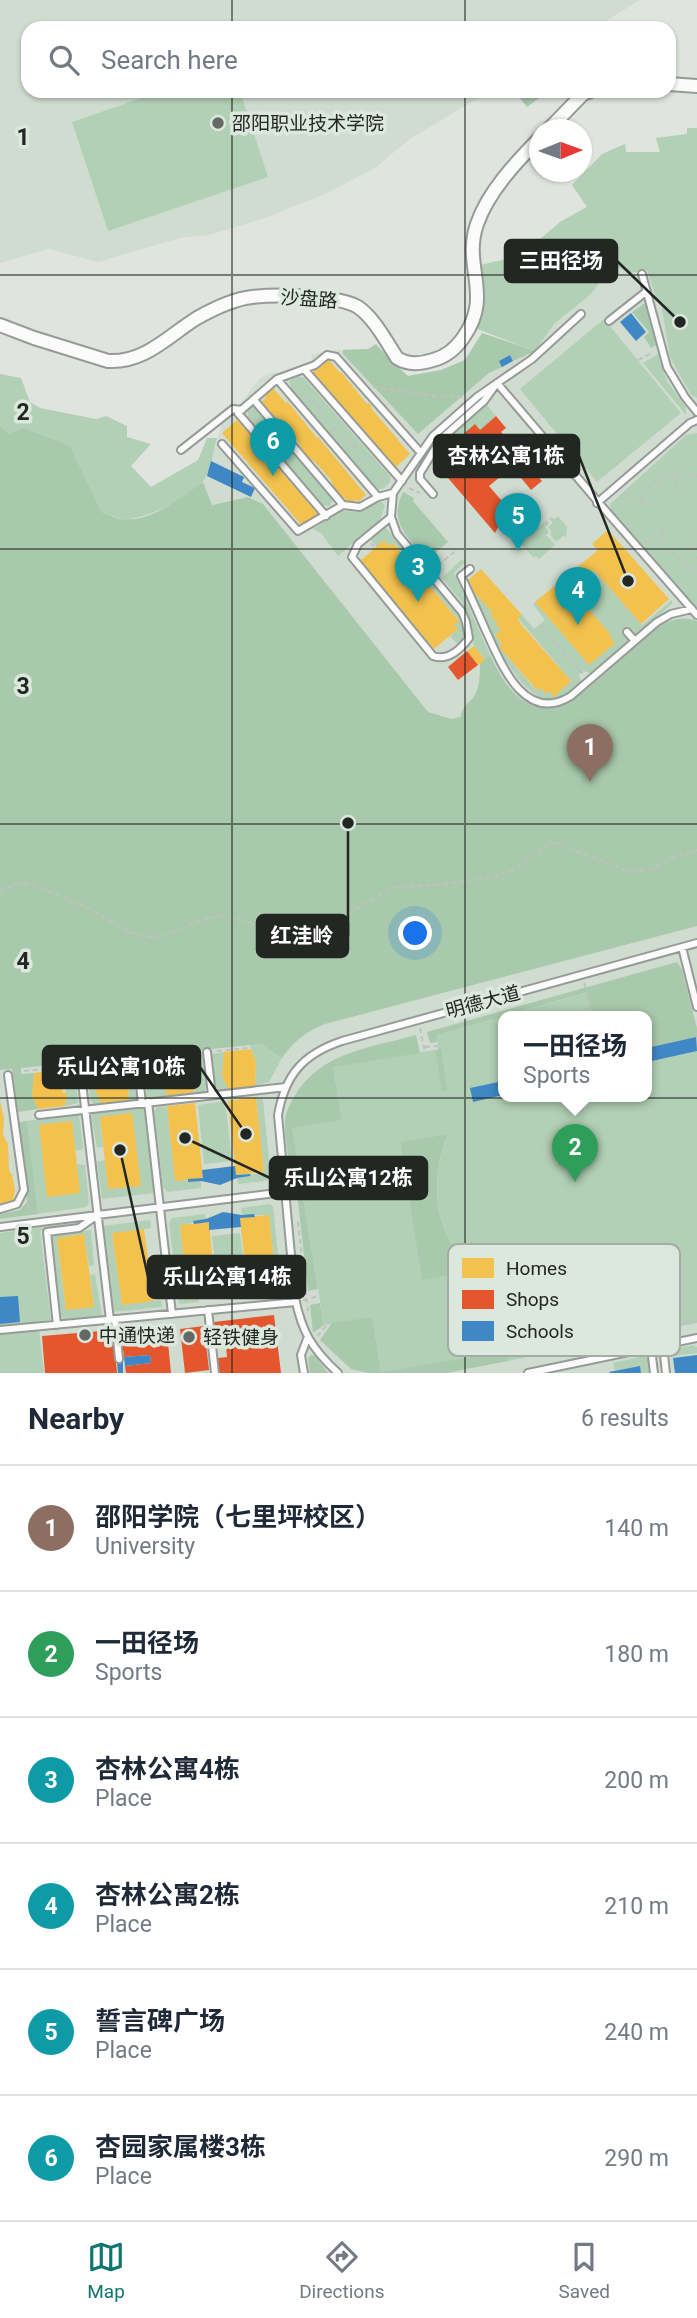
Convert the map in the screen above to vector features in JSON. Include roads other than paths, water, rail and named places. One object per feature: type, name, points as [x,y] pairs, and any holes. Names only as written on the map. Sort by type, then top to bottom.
[{"type":"street","points":[[676,84],[697,86]]},
{"type":"street","points":[[559,119],[579,98]]},
{"type":"street","name":"沙盘路","points":[[0,325],[34,338],[117,362],[143,355],[199,317],[239,300],[267,297],[333,299],[347,302],[362,311],[397,358],[404,362],[426,362],[439,358],[460,342],[475,315],[478,281],[472,245],[486,203],[529,148]]},
{"type":"lane","points":[[642,274],[667,367],[697,412]]},
{"type":"lane","points":[[610,321],[648,291]]},
{"type":"lane","points":[[222,444],[295,530],[302,531],[343,505],[360,507],[378,496],[393,493],[404,483],[433,436],[477,397],[531,359],[581,314]]},
{"type":"lane","points":[[326,516],[238,413],[277,379],[331,355],[421,453]]},
{"type":"lane","points":[[304,369],[404,483]]},
{"type":"lane","points":[[277,379],[378,496]]},
{"type":"lane","points":[[433,494],[420,479],[420,473],[441,439],[484,401],[498,383]]},
{"type":"lane","points":[[498,383],[597,503],[695,611]]},
{"type":"lane","points":[[254,400],[343,505]]},
{"type":"lane","points":[[181,450],[233,409],[242,410]]},
{"type":"lane","points":[[597,503],[690,423],[697,420]]},
{"type":"lane","points":[[391,517],[358,544],[352,557],[433,656],[443,659],[449,657],[469,638],[466,622],[462,612],[397,534],[391,517],[393,493]]},
{"type":"lane","points":[[470,569],[461,576],[503,668],[517,688],[536,700],[551,703],[563,700],[588,681],[657,622],[671,614],[695,611]]},
{"type":"lane","points":[[627,632],[635,641]]},
{"type":"lane","name":"明德大道","points":[[286,1087],[301,1064],[324,1047],[697,943]]},
{"type":"lane","points":[[682,947],[697,1007]]},
{"type":"lane","points":[[207,1052],[212,1095]]},
{"type":"lane","points":[[80,1065],[97,1215],[119,1359]]},
{"type":"lane","points":[[0,1209],[17,1204],[24,1190],[8,1075]]},
{"type":"lane","points":[[140,1086],[145,1103],[160,1207],[172,1314]]},
{"type":"lane","points":[[39,1115],[286,1087],[278,1115],[296,1302],[307,1339],[338,1373]]},
{"type":"lane","points":[[0,1227],[285,1192]]},
{"type":"lane","points":[[57,1325],[47,1232],[79,1228],[97,1215]]},
{"type":"lane","points":[[0,1330],[296,1302]]},
{"type":"lane","points":[[208,1310],[215,1373]]},
{"type":"lane","points":[[303,1373],[301,1355],[307,1339]]},
{"type":"lane","points":[[528,1373],[612,1356]]},
{"type":"place","name":"邵阳职业技术学院","points":[[218,123]]},
{"type":"place","name":"三田径场","points":[[680,322]]},
{"type":"place","name":"杏园家属楼3栋","points":[[273,476]]},
{"type":"place","name":"誓言碑广场","points":[[518,551]]},
{"type":"place","name":"杏林公寓1栋","points":[[628,581]]},
{"type":"place","name":"杏林公寓4栋","points":[[418,602]]},
{"type":"place","name":"杏林公寓2栋","points":[[578,625]]},
{"type":"place","name":"邵阳学院（七里坪校区）","points":[[590,782]]},
{"type":"place","name":"红洼岭","points":[[348,823]]},
{"type":"place","name":"乐山公寓10栋","points":[[246,1134]]},
{"type":"place","name":"乐山公寓12栋","points":[[185,1138]]},
{"type":"place","name":"乐山公寓14栋","points":[[120,1150]]},
{"type":"place","name":"一田径场","points":[[575,1182]]},
{"type":"place","name":"中通快递","points":[[85,1335]]},
{"type":"place","name":"轻铁健身","points":[[189,1337]]}]
